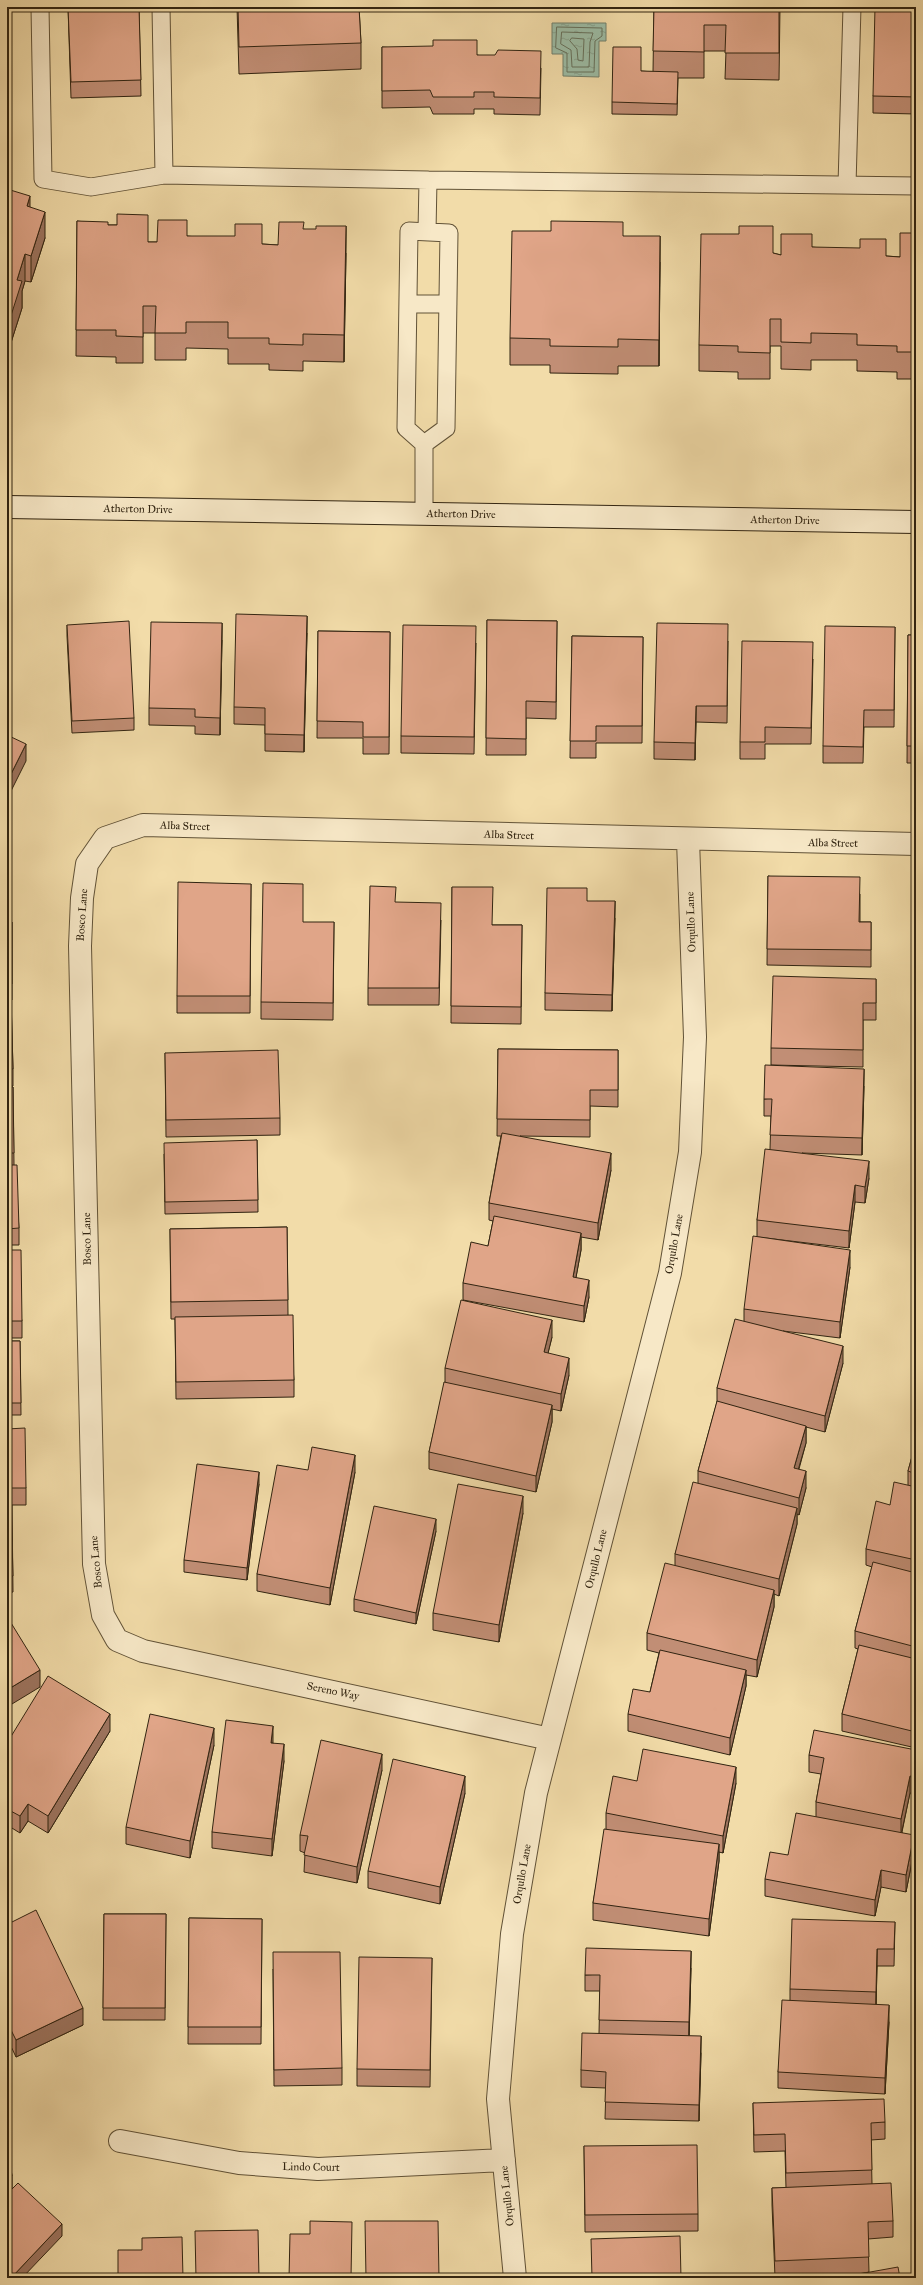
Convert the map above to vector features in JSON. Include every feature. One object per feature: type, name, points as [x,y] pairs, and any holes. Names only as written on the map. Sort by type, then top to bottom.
[{"type":"street","name":"Atherton Drive","points":[[7,507],[916,522]]},
{"type":"street","name":"Alba Street","points":[[105,838],[144,825],[688,840],[916,844]]},
{"type":"street","name":"Bosco Lane","points":[[105,838],[88,864],[82,898],[80,954],[94,1564],[103,1615],[117,1640]]},
{"type":"street","name":"Orqullo Lane","points":[[515,2278],[498,2099],[512,1934],[536,1792],[670,1273],[690,1152],[695,1037],[688,840]]},
{"type":"street","name":"Sereno Way","points":[[117,1640],[144,1651],[193,1664],[246,1672],[550,1739]]},
{"type":"street","name":"Lindo Court","points":[[120,2141],[239,2163],[318,2169],[504,2160]]},
{"type":"lane","points":[[40,7],[43,179],[91,187],[164,175],[916,186]]},
{"type":"lane","points":[[161,7],[164,175]]},
{"type":"lane","points":[[847,185],[852,7]]},
{"type":"lane","points":[[427,232],[428,180]]},
{"type":"lane","points":[[424,444],[446,428],[449,233],[409,232],[406,428],[424,444],[424,514]]},
{"type":"lane","points":[[408,304],[448,304]]},
{"type":"water","points":[[552,23],[606,23],[606,41],[599,41],[599,77],[563,76],[563,54],[552,54]]},
{"type":"building","points":[[68,7],[139,7],[141,80],[71,82]]},
{"type":"building","points":[[238,7],[359,7],[361,43],[239,47]]},
{"type":"building","points":[[654,7],[779,7],[779,53],[725,53],[726,25],[704,25],[704,52],[653,51]]},
{"type":"building","points":[[875,7],[916,8],[916,97],[873,96]]},
{"type":"building","points":[[433,40],[477,40],[477,55],[495,55],[498,50],[541,51],[540,98],[494,97],[494,92],[474,92],[474,97],[433,97],[430,90],[382,91],[382,47],[433,46]]},
{"type":"building","points":[[613,47],[641,47],[641,71],[678,72],[677,104],[612,102]]},
{"type":"building","points":[[7,189],[30,196],[27,206],[45,212],[31,256],[25,254],[17,280],[22,281],[8,325],[7,325]]},
{"type":"building","points":[[117,214],[148,215],[148,242],[157,242],[158,220],[187,220],[187,236],[235,236],[235,224],[262,224],[262,244],[278,245],[279,222],[304,222],[303,229],[316,229],[316,226],[346,226],[344,335],[303,334],[303,345],[269,344],[269,338],[228,338],[228,322],[186,322],[186,333],[155,333],[156,306],[143,306],[143,337],[116,336],[116,330],[76,330],[77,221],[108,222],[108,225],[117,225]]},
{"type":"building","points":[[551,221],[623,222],[623,236],[660,236],[659,340],[618,339],[618,347],[550,346],[550,339],[510,338],[512,231],[551,231]]},
{"type":"building","points":[[739,226],[773,226],[773,253],[781,255],[781,234],[812,234],[812,247],[860,248],[860,239],[886,239],[886,256],[900,257],[900,233],[916,233],[916,352],[897,352],[897,346],[857,345],[857,334],[811,333],[811,343],[781,342],[781,319],[770,319],[770,353],[738,352],[738,346],[699,345],[701,234],[739,234]]},
{"type":"building","points":[[236,614],[307,616],[304,735],[265,734],[265,708],[234,707]]},
{"type":"building","points":[[487,620],[557,621],[556,702],[526,701],[526,739],[486,738]]},
{"type":"building","points":[[129,621],[134,718],[72,721],[67,625]]},
{"type":"building","points":[[151,622],[222,623],[220,718],[195,717],[195,709],[149,708]]},
{"type":"building","points":[[657,623],[728,624],[727,706],[696,706],[695,743],[654,742]]},
{"type":"building","points":[[403,625],[476,626],[474,737],[401,736]]},
{"type":"building","points":[[825,626],[895,627],[894,710],[864,710],[863,747],[823,746]]},
{"type":"building","points":[[318,631],[390,632],[389,737],[363,737],[363,722],[317,721]]},
{"type":"building","points":[[908,635],[916,635],[916,746],[907,746]]},
{"type":"building","points":[[572,636],[643,637],[642,726],[596,726],[596,741],[570,741]]},
{"type":"building","points":[[742,641],[813,642],[811,728],[765,727],[765,742],[740,742]]},
{"type":"building","points":[[7,735],[26,744],[7,782]]},
{"type":"building","points":[[768,876],[860,877],[859,922],[871,922],[871,950],[767,949]]},
{"type":"building","points":[[178,882],[251,884],[250,996],[177,996]]},
{"type":"building","points":[[263,883],[303,884],[303,922],[334,922],[333,1003],[261,1002]]},
{"type":"building","points":[[370,886],[396,887],[395,902],[441,903],[439,988],[368,988]]},
{"type":"building","points":[[452,887],[493,887],[492,925],[522,925],[521,1007],[451,1006]]},
{"type":"building","points":[[547,888],[587,888],[587,901],[615,901],[612,995],[545,993]]},
{"type":"building","points":[[7,922],[12,922],[12,984],[7,984]]},
{"type":"building","points":[[773,976],[876,979],[876,1003],[863,1003],[863,1050],[771,1048]]},
{"type":"building","points":[[7,997],[11,997],[13,1069],[7,1069]]},
{"type":"building","points":[[498,1049],[618,1050],[618,1090],[590,1090],[590,1120],[497,1119]]},
{"type":"building","points":[[278,1050],[280,1118],[166,1120],[165,1053]]},
{"type":"building","points":[[765,1065],[864,1069],[862,1138],[770,1135],[772,1099],[764,1099]]},
{"type":"building","points":[[7,1087],[13,1087],[14,1153],[7,1153]]},
{"type":"building","points":[[502,1133],[611,1153],[598,1223],[489,1203]]},
{"type":"building","points":[[257,1140],[258,1200],[165,1202],[164,1143]]},
{"type":"building","points":[[765,1149],[869,1161],[865,1187],[855,1185],[849,1231],[757,1220]]},
{"type":"building","points":[[7,1165],[17,1165],[19,1228],[7,1229]]},
{"type":"building","points":[[494,1216],[581,1233],[573,1277],[589,1280],[584,1306],[463,1283],[471,1242],[488,1246]]},
{"type":"building","points":[[287,1227],[288,1300],[171,1302],[170,1229]]},
{"type":"building","points":[[753,1236],[850,1250],[840,1322],[744,1309]]},
{"type":"building","points":[[7,1250],[21,1250],[22,1321],[7,1321]]},
{"type":"building","points":[[461,1300],[552,1320],[544,1352],[569,1358],[561,1394],[445,1368]]},
{"type":"building","points":[[293,1315],[294,1380],[176,1382],[175,1317]]},
{"type":"building","points":[[735,1319],[843,1346],[825,1416],[717,1388]]},
{"type":"building","points":[[7,1341],[20,1341],[21,1403],[7,1403]]},
{"type":"building","points":[[444,1382],[552,1405],[536,1476],[429,1452]]},
{"type":"building","points":[[717,1401],[806,1426],[794,1468],[806,1471],[799,1498],[698,1471]]},
{"type":"building","points":[[25,1428],[26,1488],[7,1488],[7,1429]]},
{"type":"building","points":[[916,1442],[916,1474],[908,1471]]},
{"type":"building","points":[[312,1447],[355,1455],[330,1588],[257,1574],[277,1465],[308,1470]]},
{"type":"building","points":[[197,1464],[259,1472],[247,1568],[184,1560]]},
{"type":"building","points":[[693,1482],[797,1508],[779,1579],[675,1554]]},
{"type":"building","points":[[894,1482],[916,1487],[916,1560],[866,1549],[876,1501],[890,1505]]},
{"type":"building","points":[[458,1484],[523,1496],[499,1625],[433,1613]]},
{"type":"building","points":[[7,1502],[11,1502],[13,1576],[7,1576]]},
{"type":"building","points":[[374,1506],[436,1519],[416,1613],[354,1599]]},
{"type":"building","points":[[873,1562],[916,1573],[916,1647],[855,1631]]},
{"type":"building","points":[[665,1563],[774,1590],[757,1660],[647,1633]]},
{"type":"building","points":[[8,1618],[40,1670],[7,1690],[7,1619]]},
{"type":"building","points":[[859,1645],[916,1659],[916,1732],[842,1714]]},
{"type":"building","points":[[660,1650],[746,1670],[730,1738],[628,1714],[633,1689],[650,1692]]},
{"type":"building","points":[[48,1676],[110,1714],[48,1816],[28,1804],[20,1816],[7,1809],[7,1784],[10,1779],[7,1778],[7,1743]]},
{"type":"building","points":[[150,1714],[214,1728],[190,1841],[126,1827]]},
{"type":"building","points":[[226,1720],[273,1726],[271,1743],[284,1744],[272,1839],[212,1832]]},
{"type":"building","points":[[814,1730],[916,1750],[916,1777],[910,1776],[901,1819],[816,1802],[824,1758],[809,1755]]},
{"type":"building","points":[[321,1740],[382,1754],[357,1867],[304,1855],[308,1836],[300,1835]]},
{"type":"building","points":[[643,1749],[736,1767],[723,1836],[606,1813],[613,1776],[637,1781]]},
{"type":"building","points":[[393,1759],[465,1776],[440,1887],[368,1871]]},
{"type":"building","points":[[796,1813],[914,1835],[906,1875],[881,1870],[875,1900],[765,1879],[770,1852],[788,1855]]},
{"type":"building","points":[[604,1829],[719,1844],[709,1919],[593,1903]]},
{"type":"building","points":[[36,1910],[83,2008],[16,2040],[7,2022],[7,1922],[8,1924]]},
{"type":"building","points":[[104,1914],[166,1914],[165,2008],[103,2008]]},
{"type":"building","points":[[189,1918],[262,1919],[261,2027],[188,2027]]},
{"type":"building","points":[[792,1919],[895,1922],[894,1949],[877,1949],[876,1992],[790,1989]]},
{"type":"building","points":[[586,1948],[691,1951],[689,2022],[599,2020],[600,1975],[585,1975]]},
{"type":"building","points":[[273,1952],[340,1952],[342,2068],[274,2070]]},
{"type":"building","points":[[359,1957],[432,1958],[430,2070],[357,2069]]},
{"type":"building","points":[[782,2000],[889,2005],[885,2078],[778,2072]]},
{"type":"building","points":[[582,2033],[701,2036],[699,2105],[605,2102],[606,2072],[581,2070]]},
{"type":"building","points":[[884,2099],[885,2122],[871,2123],[872,2170],[786,2173],[785,2134],[754,2135],[753,2103]]},
{"type":"building","points":[[7,2144],[12,2176],[7,2177]]},
{"type":"building","points":[[697,2145],[698,2214],[585,2215],[584,2146]]},
{"type":"building","points":[[18,2183],[62,2224],[11,2278],[7,2278],[7,2194]]},
{"type":"building","points":[[891,2183],[893,2221],[868,2222],[869,2257],[775,2261],[772,2188]]},
{"type":"building","points":[[310,2221],[352,2222],[351,2278],[289,2278],[290,2234],[310,2234]]},
{"type":"building","points":[[365,2221],[438,2221],[439,2278],[366,2278]]},
{"type":"building","points":[[258,2230],[259,2278],[196,2278],[195,2231]]},
{"type":"building","points":[[680,2236],[681,2278],[592,2278],[591,2239]]},
{"type":"building","points":[[182,2237],[183,2278],[118,2278],[118,2250],[142,2250],[142,2238]]},
{"type":"building","points":[[898,2267],[900,2278],[837,2278]]}]
